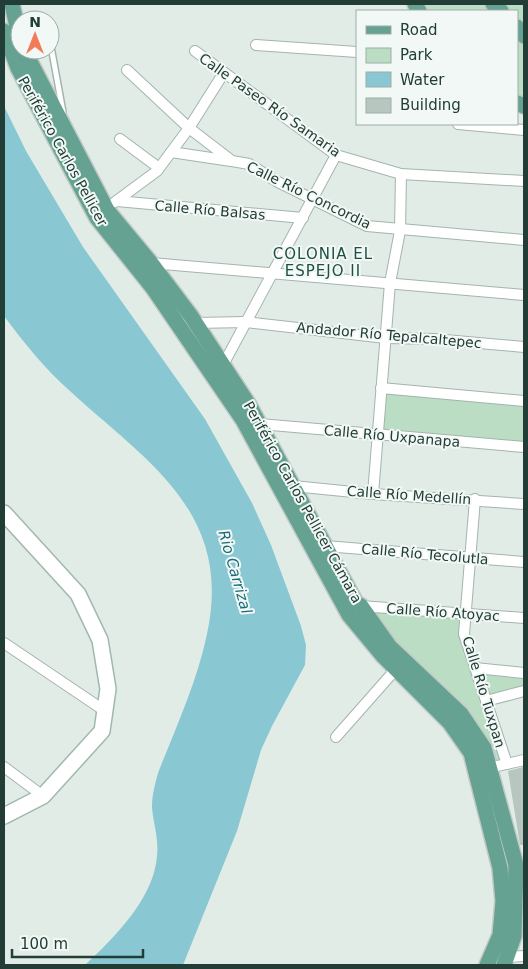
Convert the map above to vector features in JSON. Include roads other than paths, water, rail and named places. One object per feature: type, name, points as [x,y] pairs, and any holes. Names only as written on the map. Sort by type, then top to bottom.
[{"type":"main road","name":"Periférico Carlos Pellicer","points":[[17,60],[18,68],[97,218],[153,288]]},
{"type":"main road","name":"Periférico Carlos Pellicer Cámara","points":[[29,60],[67,133],[112,205],[195,323],[260,424],[356,603],[361,606],[390,647],[461,714],[484,748],[483,769],[500,868],[503,901],[500,935],[487,965]]},
{"type":"main road","name":"Periférico Carlos Pellicer Cámara","points":[[153,288],[243,420],[349,615],[396,669],[450,723],[483,769],[516,865],[520,891],[514,936],[505,961]]},
{"type":"main road","points":[[4,513],[78,594],[100,640],[108,689],[102,731],[43,796],[4,816]]},
{"type":"street","points":[[256,45],[356,52]]},
{"type":"street","name":"Calle Paseo Río Samaria","points":[[195,51],[223,74],[336,156],[401,174],[524,181]]},
{"type":"street","name":"Calle Río Concordia","points":[[127,70],[189,128],[232,161],[249,164],[367,226],[400,231],[524,240]]},
{"type":"street","points":[[112,205],[159,168],[189,128],[223,74]]},
{"type":"street","points":[[474,125],[524,130]]},
{"type":"street","points":[[120,139],[159,168]]},
{"type":"street","points":[[171,152],[232,161]]},
{"type":"street","points":[[223,365],[336,156]]},
{"type":"street","points":[[373,494],[376,434],[390,283],[400,231],[401,174]]},
{"type":"street","name":"Calle Río Balsas","points":[[112,205],[302,218]]},
{"type":"street","points":[[151,263],[524,295]]},
{"type":"street","name":"Andador Río Tepalcaltepec","points":[[195,323],[246,322],[386,338],[434,339],[524,347]]},
{"type":"street","points":[[381,388],[524,401]]},
{"type":"street","name":"Calle Río Uxpanapa","points":[[260,424],[524,447]]},
{"type":"street","name":"Calle Río Medellín","points":[[294,486],[373,494],[474,499],[524,504]]},
{"type":"street","name":"Calle Río Tuxpan","points":[[474,499],[464,634],[507,764]]},
{"type":"street","name":"Calle Río Tecolutla","points":[[325,546],[524,562]]},
{"type":"street","name":"Calle Río Atoyac","points":[[361,606],[524,618]]},
{"type":"street","points":[[4,643],[105,711]]},
{"type":"street","points":[[475,668],[524,673]]},
{"type":"street","points":[[336,737],[396,669]]},
{"type":"street","points":[[486,701],[524,691]]},
{"type":"street","points":[[483,769],[524,760]]},
{"type":"street","points":[[4,767],[43,796]]},
{"type":"street","points":[[505,961],[524,956]]},
{"type":"lane","points":[[54,60],[67,133]]},
{"type":"water","name":"Rio Carrizal","points":[[4,106],[26,151],[83,247],[205,419],[252,503],[271,545],[301,626],[306,645],[305,665],[261,750],[237,831],[183,965],[85,965],[131,916],[149,887],[154,872],[157,856],[157,837],[152,807],[153,794],[158,773],[192,687],[203,652],[212,592],[208,555],[196,523],[178,494],[129,443],[53,375],[4,316]]},
{"type":"district","name":"COLONIA EL ESPEJO II","points":[[323,262]]}]
